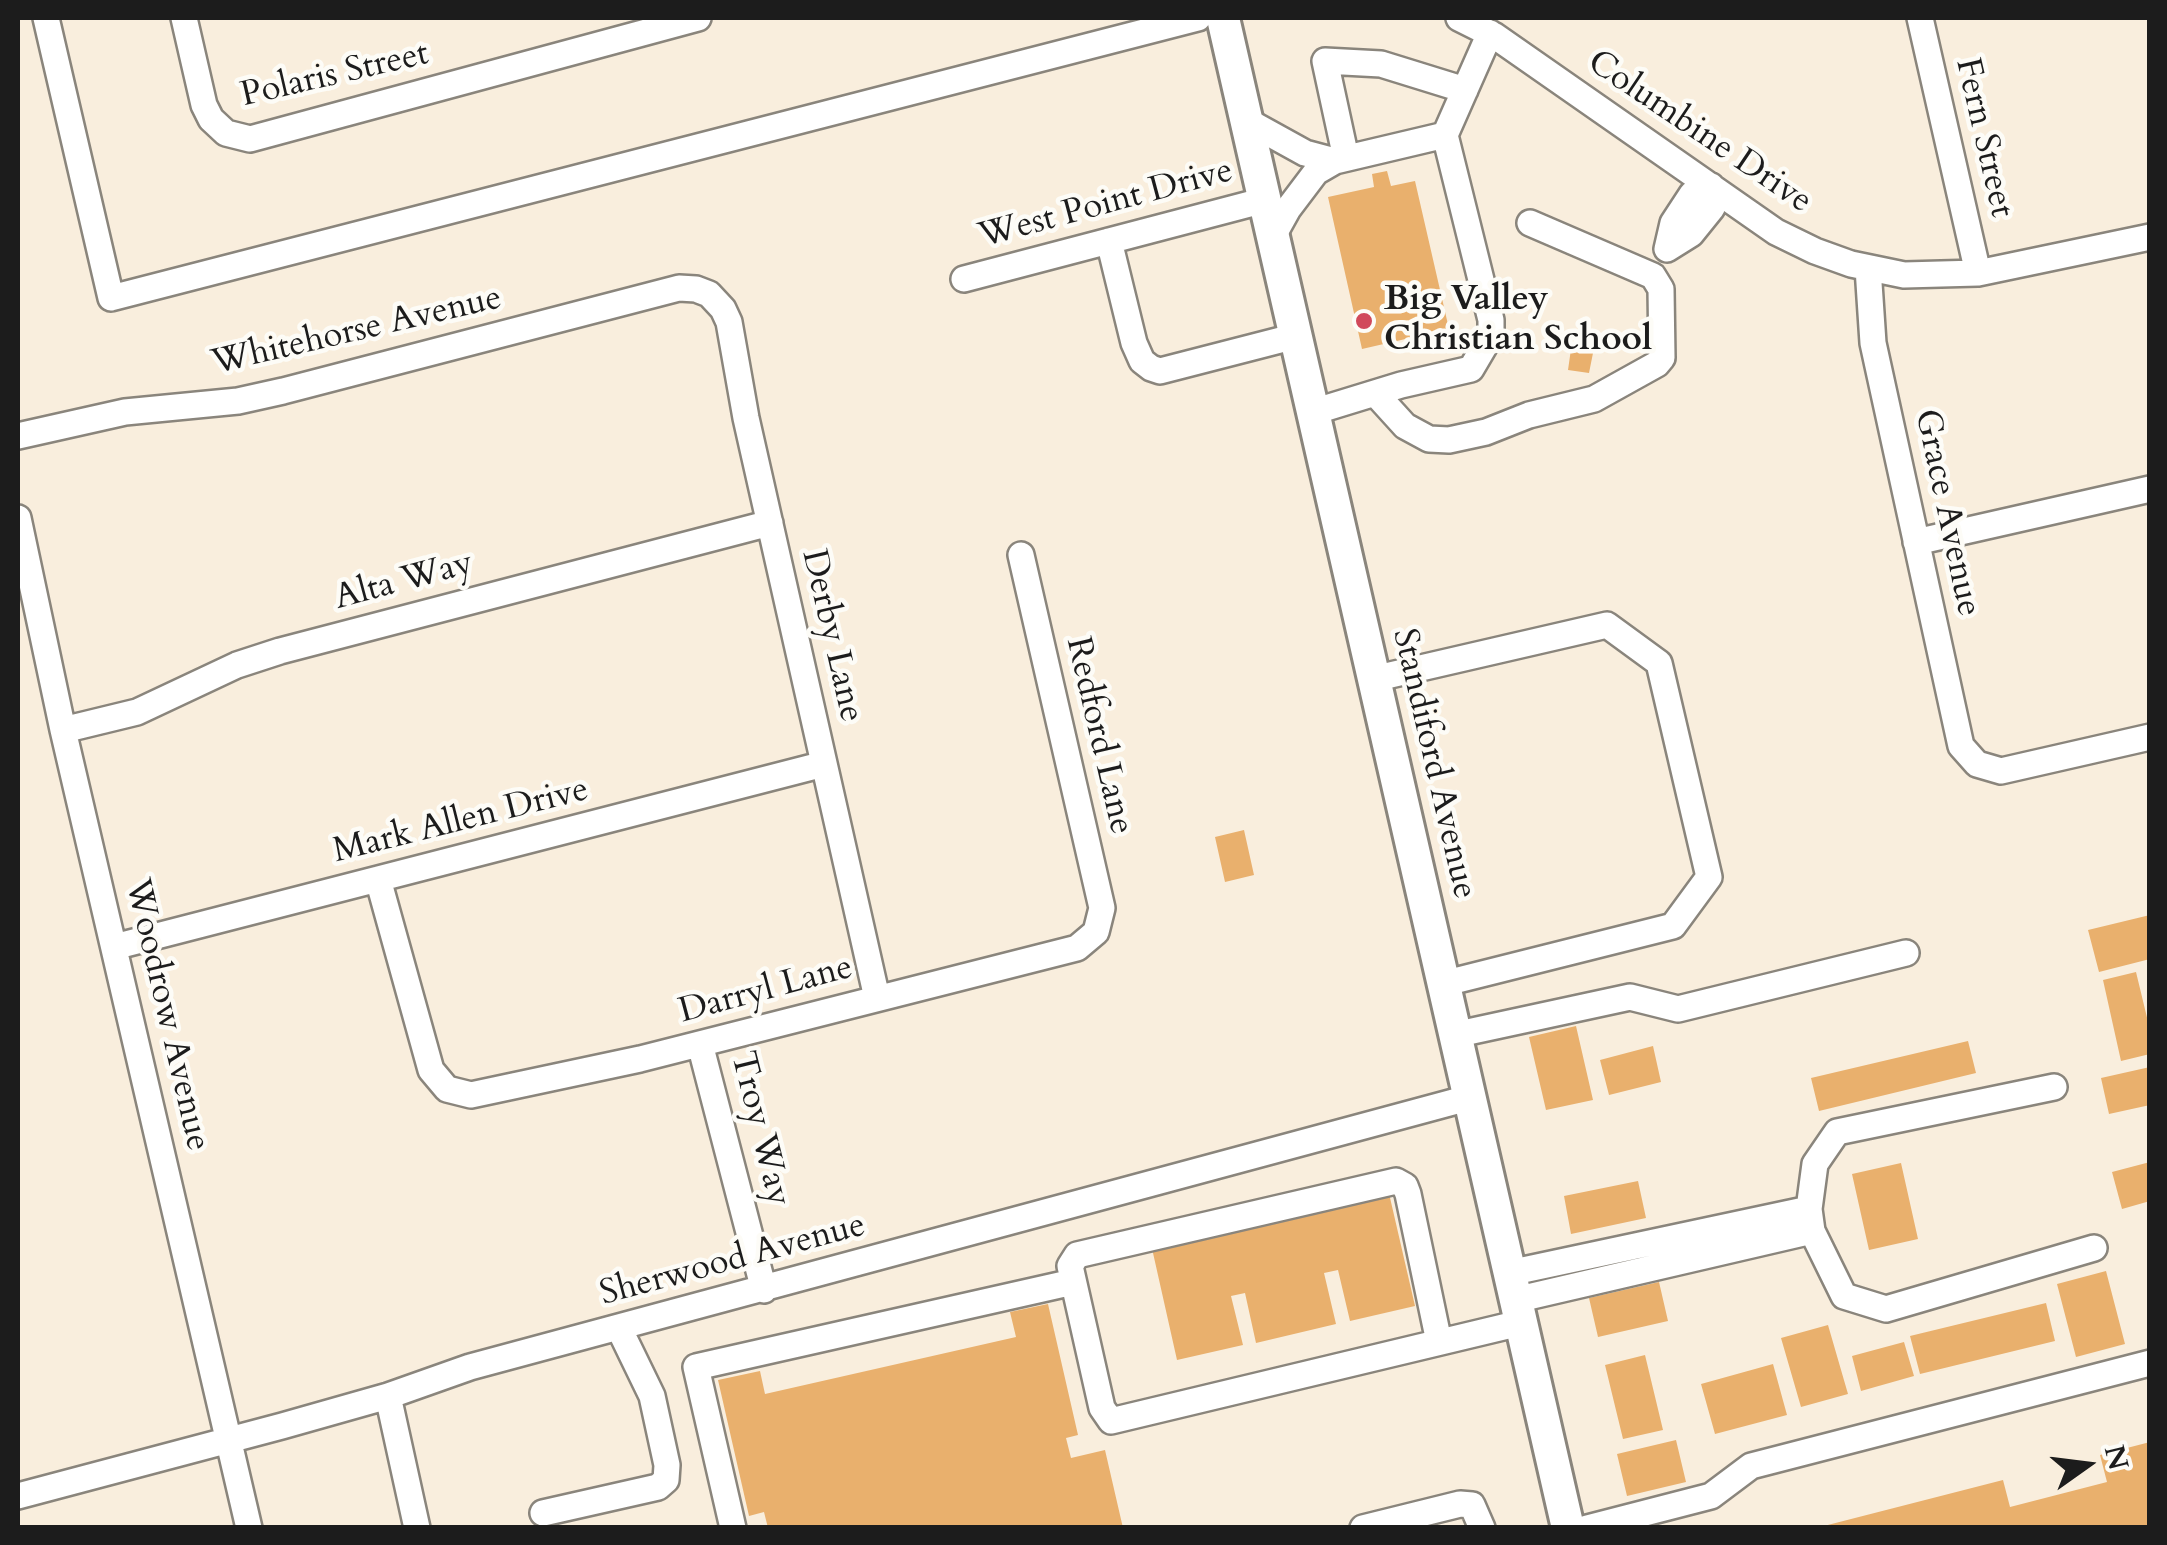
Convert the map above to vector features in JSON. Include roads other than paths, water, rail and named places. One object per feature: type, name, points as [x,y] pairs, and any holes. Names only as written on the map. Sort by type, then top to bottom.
[{"type":"main road","name":"Standiford Avenue","points":[[1223,18],[1568,1528]]},
{"type":"street","points":[[46,18],[111,298],[1198,18]]},
{"type":"street","name":"Polaris Street","points":[[184,18],[204,105],[211,118],[226,133],[250,139],[698,18]]},
{"type":"street","name":"Columbine Drive","points":[[1459,18],[1497,28],[1776,232],[1815,251],[1868,268],[1904,275],[1978,274],[2150,237]]},
{"type":"street","name":"Fern Street","points":[[1920,18],[1978,274]]},
{"type":"street","points":[[1313,412],[1471,369],[1492,335],[1445,135],[1497,28]]},
{"type":"street","points":[[1341,159],[1325,61],[1381,64],[1464,90]]},
{"type":"street","points":[[1247,121],[1305,153],[1341,159]]},
{"type":"street","points":[[1273,236],[1316,172],[1341,159],[1445,135]]},
{"type":"street","points":[[1653,276],[1667,249],[1673,224],[1692,194],[1711,186]]},
{"type":"street","name":"West Point Drive","points":[[964,279],[1265,200]]},
{"type":"street","points":[[1376,393],[1405,426],[1429,439],[1450,440],[1594,399],[1657,364],[1662,358],[1660,290],[1653,276],[1530,223]]},
{"type":"street","points":[[1109,241],[1134,343],[1142,361],[1151,368],[1160,371],[1296,336]]},
{"type":"street","name":"Grace Avenue","points":[[1868,268],[1873,343],[1961,746],[1977,764],[2002,771],[2150,738]]},
{"type":"street","name":"Whitehorse Avenue","points":[[18,436],[125,412],[238,401],[283,392],[680,288],[709,294]]},
{"type":"street","name":"Derby Lane","points":[[709,294],[729,322],[746,418],[878,998]]},
{"type":"street","points":[[1916,542],[2150,488]]},
{"type":"street","name":"Woodrow Avenue","points":[[18,518],[63,730],[249,1528]]},
{"type":"street","name":"Alta Way","points":[[63,730],[137,712],[237,666],[280,651],[770,523]]},
{"type":"street","name":"Redford Lane","points":[[1021,555],[1102,908],[1096,932]]},
{"type":"street","points":[[1373,680],[1607,625],[1659,663],[1709,877],[1673,926],[1442,984]]},
{"type":"street","name":"Mark Allen Drive","points":[[114,947],[824,764]]},
{"type":"street","name":"Darryl Lane","points":[[378,879],[431,1070],[447,1089],[471,1095],[700,1044],[1077,948],[1096,932]]},
{"type":"street","points":[[1454,1035],[1630,997],[1678,1009],[1906,953]]},
{"type":"street","name":"Troy Way","points":[[700,1044],[764,1290]]},
{"type":"street","points":[[2054,1087],[1837,1132],[1815,1164],[1810,1220],[1844,1296],[1886,1309],[2094,1248]]},
{"type":"street","name":"Sherwood Avenue","points":[[18,1496],[388,1396],[470,1367],[1468,1098]]},
{"type":"street","points":[[1439,1342],[1408,1194],[1405,1186],[1396,1181],[1077,1255],[1070,1266],[1102,1408],[1111,1421],[1439,1342],[1515,1298],[1810,1220]]},
{"type":"street","points":[[733,1528],[696,1367],[1073,1282]]},
{"type":"street","points":[[543,1514],[658,1487],[666,1480],[667,1465],[652,1396],[619,1328]]},
{"type":"street","points":[[1587,1528],[1712,1496],[1751,1466],[2150,1363]]},
{"type":"street","points":[[388,1396],[417,1528]]},
{"type":"street","points":[[1363,1528],[1460,1504],[1472,1505],[1482,1528]]},
{"type":"place","name":"Big Valley Christian School","points":[[1364,321]]}]
